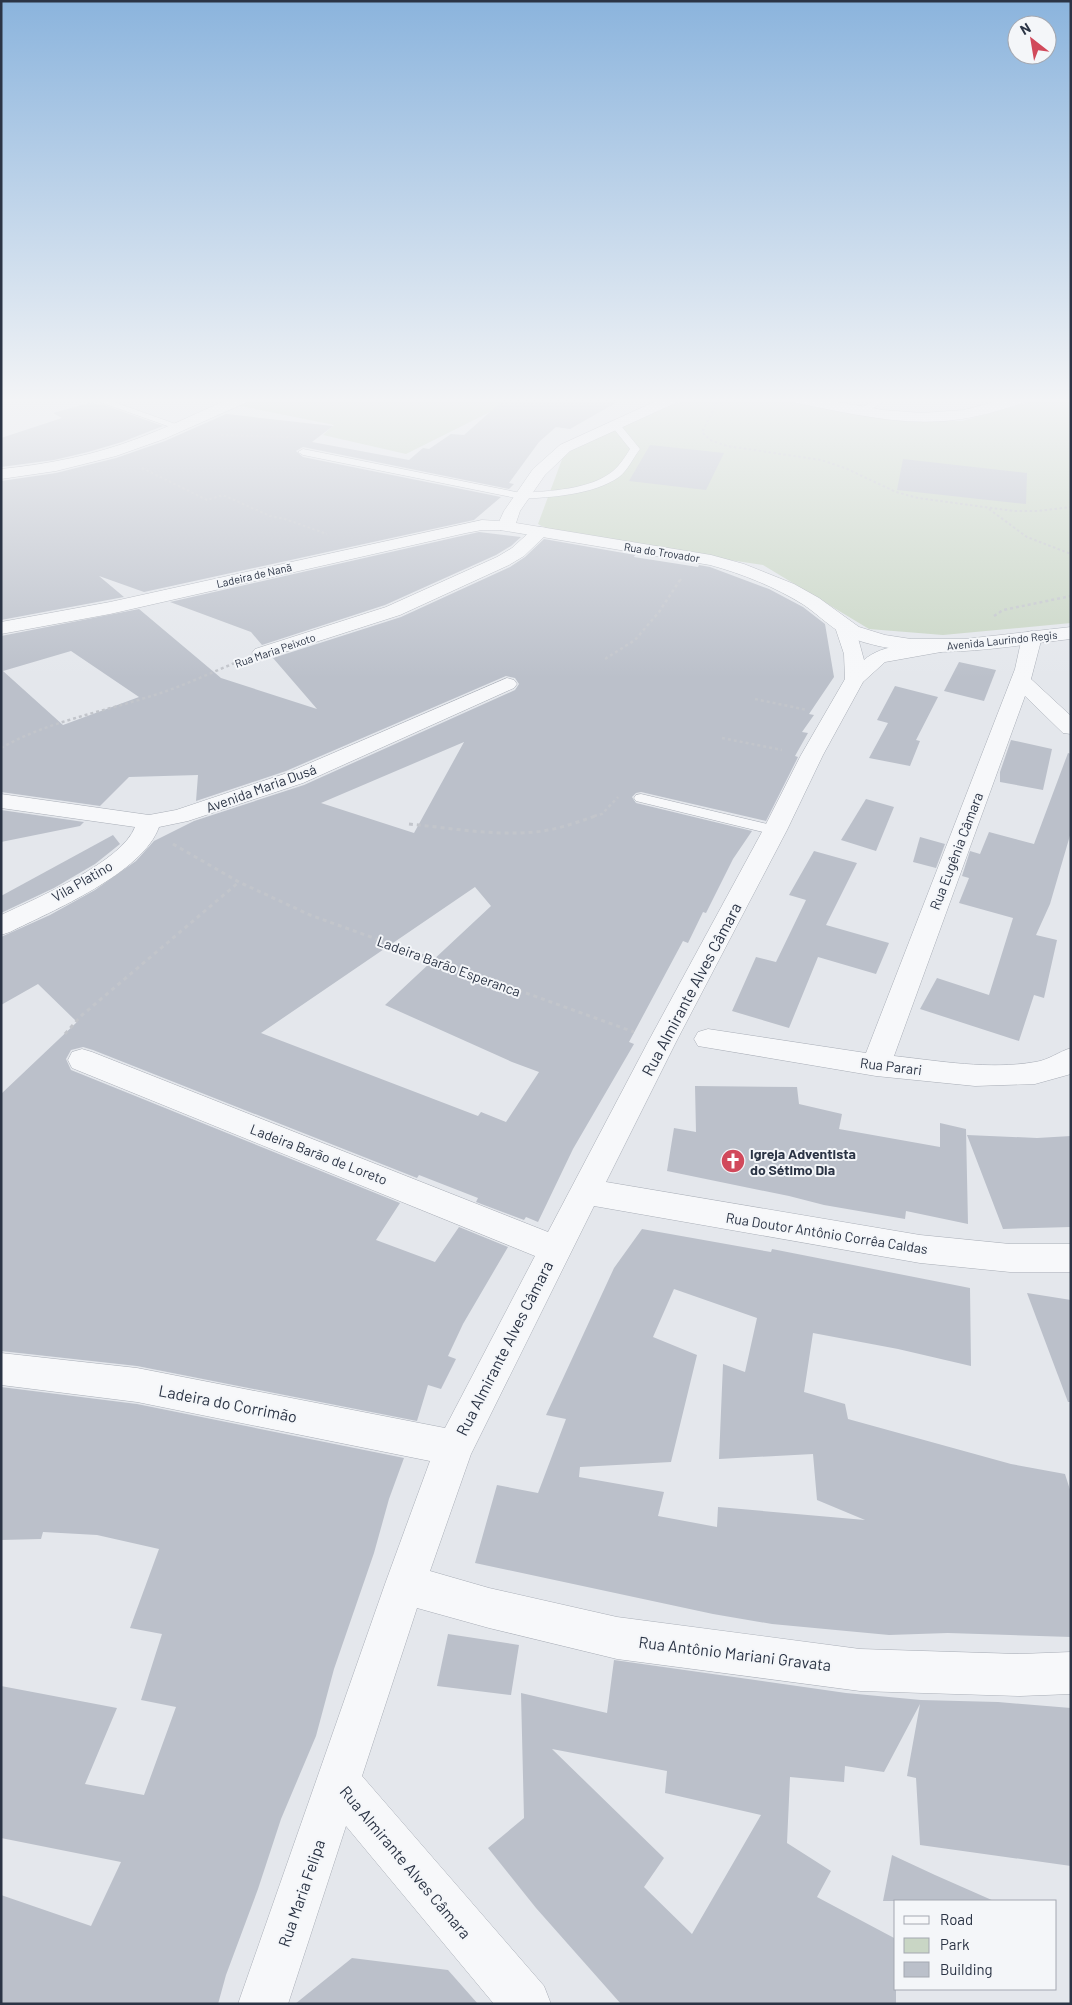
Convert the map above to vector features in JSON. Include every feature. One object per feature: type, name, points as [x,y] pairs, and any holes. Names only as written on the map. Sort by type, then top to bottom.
[{"type":"street","points":[[506,526],[525,491]]},
{"type":"street","name":"Ladeira de Nanã","points":[[1,628],[110,608],[482,525],[506,526]]},
{"type":"street","name":"Rua do Trovador","points":[[506,526],[738,567],[762,575],[814,603],[845,627]]},
{"type":"street","name":"Rua Maria Peixoto","points":[[262,653],[393,611],[503,561],[518,552],[540,532]]},
{"type":"street","points":[[845,627],[854,654],[855,679]]},
{"type":"street","name":"Avenida Laurindo Regis","points":[[845,627],[859,634],[880,639],[941,646],[1071,633]]},
{"type":"street","name":"Rua Eugênia Câmara","points":[[876,1065],[1020,680],[1032,637]]},
{"type":"street","name":"Rua Almirante Alves Câmara","points":[[526,2004],[338,1782],[405,1584],[454,1448],[555,1249],[775,830],[812,755],[855,679],[873,662],[884,656],[941,646]]},
{"type":"street","points":[[1020,680],[1071,728]]},
{"type":"street","name":"Avenida Maria Dusá","points":[[1,801],[149,822],[180,816],[295,778],[427,722],[507,684]]},
{"type":"street","name":"Vila Platino","points":[[1,926],[99,874],[127,854],[141,840],[149,822]]},
{"type":"street","name":"Rua Parari","points":[[708,1039],[876,1065],[975,1076],[1035,1073],[1062,1066],[1071,1059]]},
{"type":"street","name":"Ladeira Barão de Loreto","points":[[82,1060],[555,1249]]},
{"type":"street","name":"Rua Doutor Antônio Corrêa Caldas","points":[[585,1192],[919,1250],[979,1256],[1043,1259],[1071,1258]]},
{"type":"street","name":"Ladeira do Corrimão","points":[[1,1369],[137,1385],[454,1448]]},
{"type":"street","name":"Rua Antônio Mariani Gravata","points":[[405,1584],[490,1608],[636,1641],[860,1670],[1020,1675],[1071,1673]]},
{"type":"street","name":"Rua Maria Felipa","points":[[264,2004],[338,1782]]},
{"type":"lane","points":[[494,491],[521,496],[565,491]]},
{"type":"lane","points":[[641,798],[775,830]]},
{"type":"path","points":[[188,491],[207,500],[223,495],[270,516],[318,530],[365,550]]},
{"type":"path","points":[[893,491],[918,498],[1014,512],[1071,507]]},
{"type":"path","points":[[988,509],[1017,533],[1030,540],[1071,554]]},
{"type":"path","points":[[605,659],[635,640],[659,612],[695,558]]},
{"type":"path","points":[[979,642],[991,618],[1003,610],[1071,596]]},
{"type":"path","name":"Rua Maria Peixoto","points":[[1,748],[35,730],[164,692],[262,653]]},
{"type":"path","points":[[755,699],[834,716]]},
{"type":"path","points":[[722,738],[812,755]]},
{"type":"path","points":[[409,824],[495,832],[536,832],[568,825],[602,814],[619,796],[641,798]]},
{"type":"path","name":"Ladeira Barão Esperanca","points":[[149,822],[161,838],[239,882],[319,918],[662,1042]]},
{"type":"path","points":[[82,1060],[65,1048],[62,1037],[68,1030],[81,1016],[239,882]]},
{"type":"green space","points":[[550,491],[1071,491],[1071,623],[943,635],[869,629],[763,565],[556,534],[538,524]]},
{"type":"building","points":[[1,491],[469,491],[501,497],[474,520],[144,592],[99,576],[124,597],[1,620]]},
{"type":"building","points":[[902,491],[1026,491],[1026,504]]},
{"type":"building","points":[[479,532],[521,537],[496,555],[385,605],[262,645],[251,632],[170,602]]},
{"type":"building","points":[[544,539],[635,555],[634,557],[698,567],[699,565],[710,567],[769,589],[803,607],[825,624],[834,677],[809,714],[814,715],[802,732],[808,733],[795,756],[798,757],[766,821],[641,792],[636,793],[632,797],[636,803],[752,831],[733,859],[706,913],[703,912],[688,943],[683,941],[629,1042],[634,1044],[573,1149],[538,1222],[526,1217],[524,1220],[476,1202],[478,1198],[419,1175],[417,1178],[93,1050],[83,1047],[71,1050],[66,1059],[71,1070],[400,1203],[376,1240],[435,1262],[459,1227],[508,1247],[463,1324],[448,1356],[456,1359],[441,1389],[428,1385],[417,1421],[137,1366],[1,1351],[1,1094],[77,1022],[38,984],[1,1005],[1,937],[50,915],[95,890],[136,861],[154,841],[194,821],[304,785],[515,690],[519,684],[515,678],[506,676],[286,771],[196,801],[198,775],[129,777],[100,806],[1,792],[1,636],[139,609],[221,678],[317,709],[273,658],[401,617],[510,567],[525,557]],"holes":[[[71,651],[139,697],[63,725],[3,671]],[[464,742],[414,833],[321,803]],[[475,887],[491,906],[385,1005],[512,1062],[539,1072],[506,1122],[481,1112],[478,1116],[261,1033]]]},
{"type":"building","points":[[959,662],[996,670],[984,701],[944,691]]},
{"type":"building","points":[[895,686],[938,697],[916,740],[920,741],[910,766],[869,758],[888,723],[877,720]]},
{"type":"building","points":[[1011,740],[1052,749],[1043,790],[1000,782],[1000,772]]},
{"type":"building","points":[[1068,753],[1071,754],[1071,832],[1050,904],[1036,935],[1057,940],[1044,998],[1034,995],[1019,1041],[920,1009],[937,978],[989,995],[1013,918],[959,903],[969,878],[962,876],[970,851],[980,854],[989,832],[1034,844]]},
{"type":"building","points":[[866,799],[894,807],[876,851],[841,840]]},
{"type":"building","points":[[1,810],[84,822],[80,826],[1,842]]},
{"type":"building","points":[[113,835],[120,844],[95,864],[54,888],[1,913],[1,896]]},
{"type":"building","points":[[920,837],[945,844],[936,868],[913,862]]},
{"type":"building","points":[[814,851],[857,863],[826,925],[889,943],[876,974],[818,957],[789,1028],[732,1011],[756,957],[776,962],[806,900],[789,895]]},
{"type":"building","points":[[695,1086],[797,1087],[799,1104],[842,1114],[839,1129],[940,1147],[940,1123],[966,1129],[968,1224],[906,1211],[905,1219],[824,1205],[667,1171],[674,1128],[696,1132]]},
{"type":"building","points":[[967,1135],[1037,1138],[1071,1136],[1071,1227],[1003,1229]]},
{"type":"building","points":[[642,1229],[771,1252],[772,1249],[970,1288],[971,1366],[898,1349],[813,1333],[804,1392],[845,1404],[848,1419],[1011,1464],[1065,1474],[1071,1493],[1071,1637],[948,1633],[889,1635],[772,1624],[713,1614],[475,1563],[497,1485],[538,1493],[566,1419],[546,1415],[614,1268]],"holes":[[[674,1289],[757,1318],[745,1372],[723,1364],[719,1459],[813,1454],[817,1500],[865,1520],[718,1507],[717,1527],[658,1516],[664,1492],[579,1477],[580,1467],[671,1462],[697,1355],[653,1337]]]},
{"type":"building","points":[[1027,1293],[1071,1300],[1071,1402],[1068,1402]]},
{"type":"building","points":[[1,1387],[137,1404],[404,1458],[334,1669],[316,1736],[281,1819],[258,1889],[226,1975],[218,2004],[1,2004],[1,1895],[91,1926],[121,1862],[1,1838],[1,1686],[117,1708],[85,1784],[144,1795],[176,1707],[141,1700],[162,1634],[130,1628],[159,1549],[97,1535],[43,1532],[41,1539],[1,1540]]},
{"type":"building","points":[[448,1634],[519,1645],[511,1695],[437,1686]]},
{"type":"building","points":[[614,1660],[846,1693],[921,1700],[998,1702],[1071,1708],[1071,1866],[920,1845],[916,1778],[907,1776],[920,1704],[884,1772],[845,1766],[844,1782],[790,1777],[787,1843],[831,1871],[817,1897],[894,1938],[894,1990],[896,1990],[896,2004],[621,2004],[536,1908],[488,1848],[524,1818],[521,1693],[607,1713]],"holes":[[[552,1749],[667,1771],[665,1793],[761,1815],[692,1934],[644,1887],[664,1858]]]},
{"type":"building","points":[[892,1855],[992,1900],[894,1900],[883,1901]]},
{"type":"building","points":[[352,1958],[448,1970],[478,2004],[295,2004]]},
{"type":"place","name":"Igreja Adventista do Sétimo Dia","points":[[733,1161]]}]
